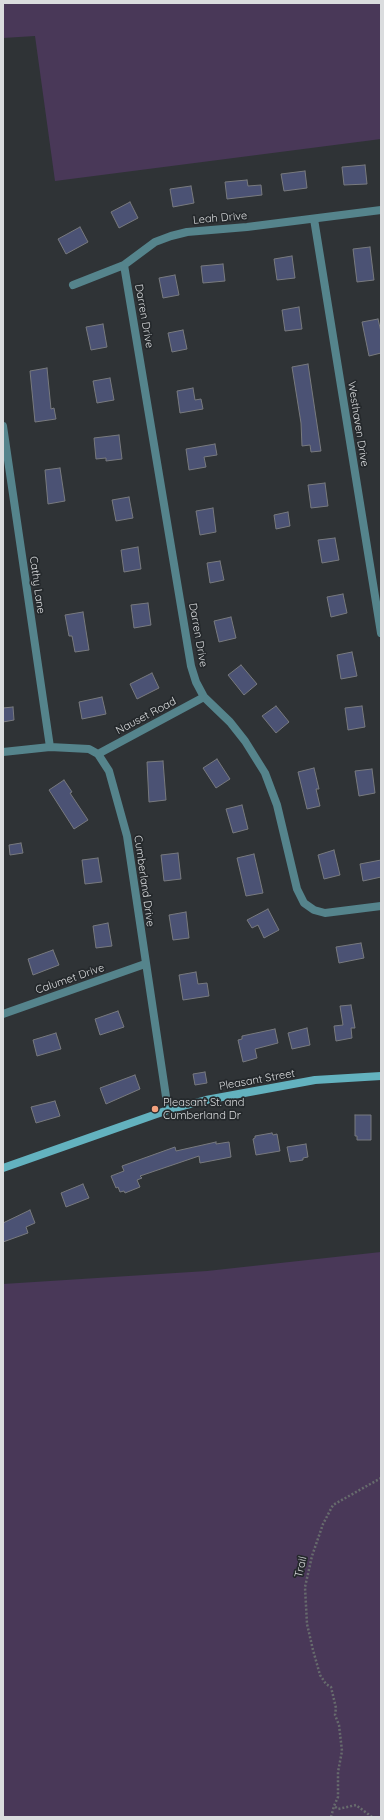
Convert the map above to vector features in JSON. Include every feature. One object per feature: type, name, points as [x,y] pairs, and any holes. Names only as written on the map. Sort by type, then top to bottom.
[{"type":"main road","name":"Pleasant Street","points":[[3,1168],[168,1110],[212,1099],[315,1080],[381,1076]]},
{"type":"street","name":"Leah Drive","points":[[73,285],[124,265],[155,242],[187,232],[247,227],[381,210]]},
{"type":"street","name":"Westhaven Drive","points":[[314,218],[381,633]]},
{"type":"street","name":"Darren Drive","points":[[124,265],[191,666],[196,682],[204,697],[238,731],[265,773],[277,805],[297,889],[304,903],[314,910],[326,913],[381,906]]},
{"type":"street","name":"Cathy Lane","points":[[3,426],[50,748]]},
{"type":"street","name":"Nauset Road","points":[[98,754],[204,697]]},
{"type":"street","points":[[3,752],[50,748],[82,748],[98,754]]},
{"type":"street","name":"Cumberland Drive","points":[[98,754],[109,771],[127,836],[168,1110]]},
{"type":"street","name":"Calumet Drive","points":[[3,1014],[145,964]]},
{"type":"path","name":"Trail","points":[[334,1806],[338,1797],[338,1772],[342,1751],[339,1725],[335,1715],[336,1708],[331,1687],[326,1684],[320,1675],[307,1624],[305,1587],[308,1570],[323,1524],[332,1505],[381,1478]]},
{"type":"path","points":[[331,1817],[334,1806],[338,1809],[356,1805],[372,1817]]},
{"type":"shaded area","points":[[3,3],[381,3],[381,139],[55,181],[35,36],[3,38]]},
{"type":"shaded area","points":[[381,1252],[381,1817],[3,1817],[3,1284],[207,1271]]},
{"type":"building","points":[[365,165],[367,184],[344,185],[342,167]]},
{"type":"building","points":[[305,171],[307,188],[284,191],[281,174]]},
{"type":"building","points":[[247,180],[248,186],[261,185],[262,195],[227,199],[225,182]]},
{"type":"building","points":[[191,186],[194,203],[173,207],[170,189]]},
{"type":"building","points":[[130,202],[138,218],[119,228],[111,212]]},
{"type":"building","points":[[80,227],[88,242],[66,254],[58,239]]},
{"type":"building","points":[[370,247],[374,280],[357,282],[353,249]]},
{"type":"building","points":[[292,256],[295,278],[277,280],[274,259]]},
{"type":"building","points":[[223,264],[225,281],[203,283],[201,266]]},
{"type":"building","points":[[175,275],[179,295],[163,298],[159,278]]},
{"type":"building","points":[[299,307],[302,329],[285,331],[282,310]]},
{"type":"building","points":[[378,319],[381,332],[381,353],[369,356],[362,322]]},
{"type":"building","points":[[103,324],[107,347],[91,350],[86,327]]},
{"type":"building","points":[[183,330],[187,349],[172,352],[168,333]]},
{"type":"building","points":[[308,364],[321,451],[311,452],[310,445],[302,446],[301,423],[292,367]]},
{"type":"building","points":[[47,368],[51,409],[54,408],[56,419],[35,422],[30,371]]},
{"type":"building","points":[[110,378],[114,400],[97,403],[93,381]]},
{"type":"building","points":[[193,388],[195,400],[201,399],[203,409],[180,413],[177,391]]},
{"type":"building","points":[[119,435],[122,459],[106,461],[106,458],[96,459],[94,438]]},
{"type":"building","points":[[215,444],[217,455],[204,457],[206,467],[189,470],[186,449]]},
{"type":"building","points":[[60,468],[65,501],[48,504],[45,470]]},
{"type":"building","points":[[325,483],[328,506],[311,508],[308,485]]},
{"type":"building","points":[[129,497],[133,518],[116,521],[112,500]]},
{"type":"building","points":[[213,508],[216,532],[200,535],[196,511]]},
{"type":"building","points":[[288,512],[290,526],[276,529],[274,515]]},
{"type":"building","points":[[335,538],[339,560],[322,563],[318,540]]},
{"type":"building","points":[[138,547],[141,569],[124,572],[121,550]]},
{"type":"building","points":[[220,561],[224,580],[210,583],[207,563]]},
{"type":"building","points":[[343,594],[347,613],[331,617],[327,597]]},
{"type":"building","points":[[148,603],[151,625],[134,628],[131,605]]},
{"type":"building","points":[[83,612],[89,650],[75,652],[72,636],[69,636],[65,615]]},
{"type":"building","points":[[231,617],[236,638],[219,642],[214,621]]},
{"type":"building","points":[[352,652],[357,676],[341,679],[337,655]]},
{"type":"building","points":[[241,665],[257,684],[244,695],[228,675]]},
{"type":"building","points":[[152,673],[159,688],[137,699],[130,684]]},
{"type":"building","points":[[102,697],[106,714],[82,719],[79,702]]},
{"type":"building","points":[[276,706],[289,722],[276,733],[262,716]]},
{"type":"building","points":[[362,706],[365,727],[348,730],[345,708]]},
{"type":"building","points":[[13,707],[14,720],[3,722],[3,708]]},
{"type":"building","points":[[217,759],[230,779],[216,788],[203,768]]},
{"type":"building","points":[[163,761],[166,800],[149,802],[147,762]]},
{"type":"building","points":[[314,768],[319,789],[316,789],[320,806],[307,809],[298,772]]},
{"type":"building","points":[[372,769],[375,793],[359,796],[355,771]]},
{"type":"building","points":[[64,780],[72,792],[70,793],[88,820],[74,829],[49,790]]},
{"type":"building","points":[[242,805],[248,829],[233,833],[226,809]]},
{"type":"building","points":[[21,843],[23,853],[10,855],[9,845]]},
{"type":"building","points":[[334,850],[340,875],[324,879],[318,855]]},
{"type":"building","points":[[178,853],[181,879],[164,881],[161,855]]},
{"type":"building","points":[[254,854],[263,893],[246,896],[237,858]]},
{"type":"building","points":[[98,858],[102,882],[85,884],[82,860]]},
{"type":"building","points":[[381,860],[381,877],[363,881],[360,864]]},
{"type":"building","points":[[268,909],[279,930],[264,938],[258,925],[252,928],[247,920]]},
{"type":"building","points":[[186,912],[189,938],[173,940],[169,915]]},
{"type":"building","points":[[108,923],[112,946],[96,948],[93,926]]},
{"type":"building","points":[[361,943],[364,958],[339,963],[336,947]]},
{"type":"building","points":[[53,950],[59,965],[33,975],[28,959]]},
{"type":"building","points":[[196,972],[198,984],[207,983],[209,996],[183,1000],[179,975]]},
{"type":"building","points":[[351,1005],[355,1028],[351,1028],[352,1038],[336,1041],[334,1026],[343,1025],[340,1006]]},
{"type":"building","points":[[118,1011],[124,1027],[100,1035],[95,1019]]},
{"type":"building","points":[[307,1028],[310,1045],[292,1049],[288,1033]]},
{"type":"building","points":[[275,1029],[278,1043],[255,1049],[257,1058],[243,1062],[238,1040],[242,1039],[242,1036]]},
{"type":"building","points":[[56,1033],[61,1049],[37,1056],[33,1040]]},
{"type":"building","points":[[205,1072],[207,1083],[195,1085],[193,1074]]},
{"type":"building","points":[[135,1075],[140,1089],[106,1104],[100,1088]]},
{"type":"building","points":[[55,1101],[60,1116],[36,1123],[31,1107]]},
{"type":"building","points":[[355,1115],[371,1115],[371,1140],[357,1140],[357,1136],[355,1136]]},
{"type":"building","points":[[272,1133],[273,1135],[277,1134],[280,1151],[256,1155],[253,1139],[255,1136]]},
{"type":"building","points":[[216,1142],[216,1144],[229,1142],[231,1157],[200,1163],[199,1156],[140,1176],[142,1178],[137,1180],[140,1187],[125,1193],[124,1191],[120,1192],[118,1187],[116,1188],[111,1176],[124,1171],[122,1166],[175,1147],[176,1151]]},
{"type":"building","points":[[306,1144],[308,1157],[303,1158],[303,1160],[290,1162],[287,1147]]},
{"type":"building","points":[[83,1184],[89,1198],[66,1207],[61,1193]]},
{"type":"building","points":[[30,1210],[35,1223],[26,1227],[28,1233],[3,1242],[3,1223]]},
{"type":"place","name":"Pleasant St. and Cumberland Dr","points":[[155,1109]]}]
